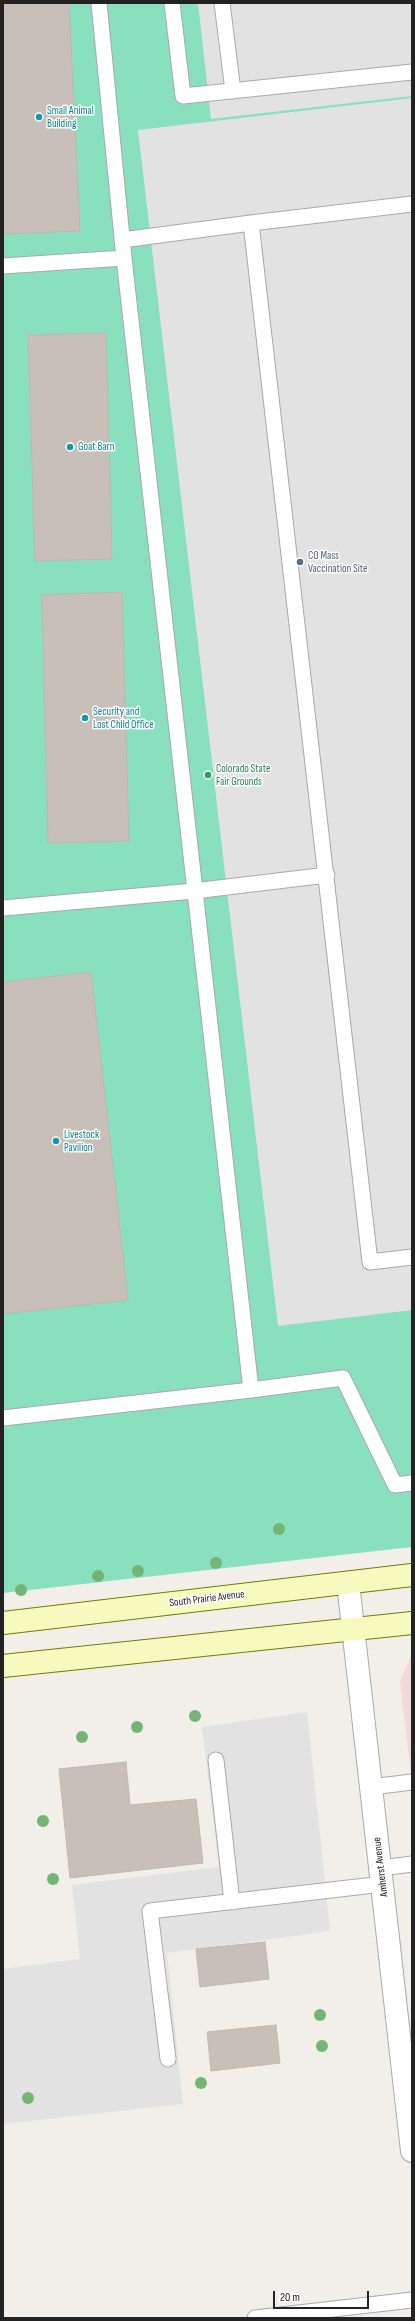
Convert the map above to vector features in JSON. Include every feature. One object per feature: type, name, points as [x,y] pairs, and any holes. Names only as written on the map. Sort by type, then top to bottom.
[{"type":"main road","name":"South Prairie Avenue","points":[[3,1623],[412,1575]]},
{"type":"main road","points":[[3,1666],[412,1623]]},
{"type":"street","name":"Amherst Avenue","points":[[348,1583],[410,2113],[412,2151]]},
{"type":"lane","points":[[99,3],[122,240],[251,1390]]},
{"type":"lane","points":[[172,3],[183,96],[412,72]]},
{"type":"lane","points":[[222,3],[233,91]]},
{"type":"lane","points":[[122,240],[412,204]]},
{"type":"lane","points":[[251,223],[327,875],[370,1262],[412,1257]]},
{"type":"lane","points":[[3,266],[124,258]]},
{"type":"lane","points":[[3,908],[194,891],[327,875]]},
{"type":"lane","points":[[3,1418],[343,1378],[395,1484],[412,1483]]},
{"type":"lane","points":[[216,1760],[232,1902]]},
{"type":"lane","points":[[371,1787],[412,1782]]},
{"type":"lane","points":[[168,2059],[150,1911],[232,1902],[382,1876],[412,1864]]},
{"type":"lane","points":[[255,2318],[412,2300]]},
{"type":"shaded area","points":[[198,3],[412,3],[412,96],[211,119]]},
{"type":"shaded area","name":"CO Mass Vaccination Site","points":[[412,98],[412,1310],[278,1326],[138,130]]},
{"type":"shaded area","points":[[410,1657],[412,1657],[412,1782],[400,1682]]},
{"type":"shaded area","points":[[307,1712],[330,1931],[167,1953],[183,2104],[3,2124],[3,1969],[80,1959],[72,1885],[219,1867],[202,1727]]},
{"type":"green space","name":"Colorado State Fair Grounds","points":[[3,3],[412,3],[412,1547],[3,1593]]},
{"type":"building","name":"Small Animal Building","points":[[3,3],[69,3],[80,231],[3,234]]},
{"type":"building","name":"Goat Barn","points":[[106,333],[112,559],[35,561],[28,335]]},
{"type":"building","name":"Security and Lost Child Office","points":[[122,592],[129,841],[48,843],[42,595]]},
{"type":"building","name":"Livestock Pavilion","points":[[91,972],[128,1300],[3,1314],[3,982]]},
{"type":"building","points":[[126,1762],[130,1805],[196,1799],[203,1863],[70,1878],[59,1769]]},
{"type":"building","points":[[265,1942],[269,1979],[200,1987],[196,1949]]},
{"type":"building","points":[[276,2025],[280,2063],[211,2071],[207,2032]]},
{"type":"place","name":"Small Animal Building","points":[[39,117]]},
{"type":"place","name":"Goat Barn","points":[[70,447]]},
{"type":"place","name":"CO Mass Vaccination Site","points":[[300,562]]},
{"type":"place","name":"Security and Lost Child Office","points":[[85,718]]},
{"type":"place","name":"Colorado State Fair Grounds","points":[[208,775]]},
{"type":"place","name":"Livestock Pavilion","points":[[56,1141]]}]
